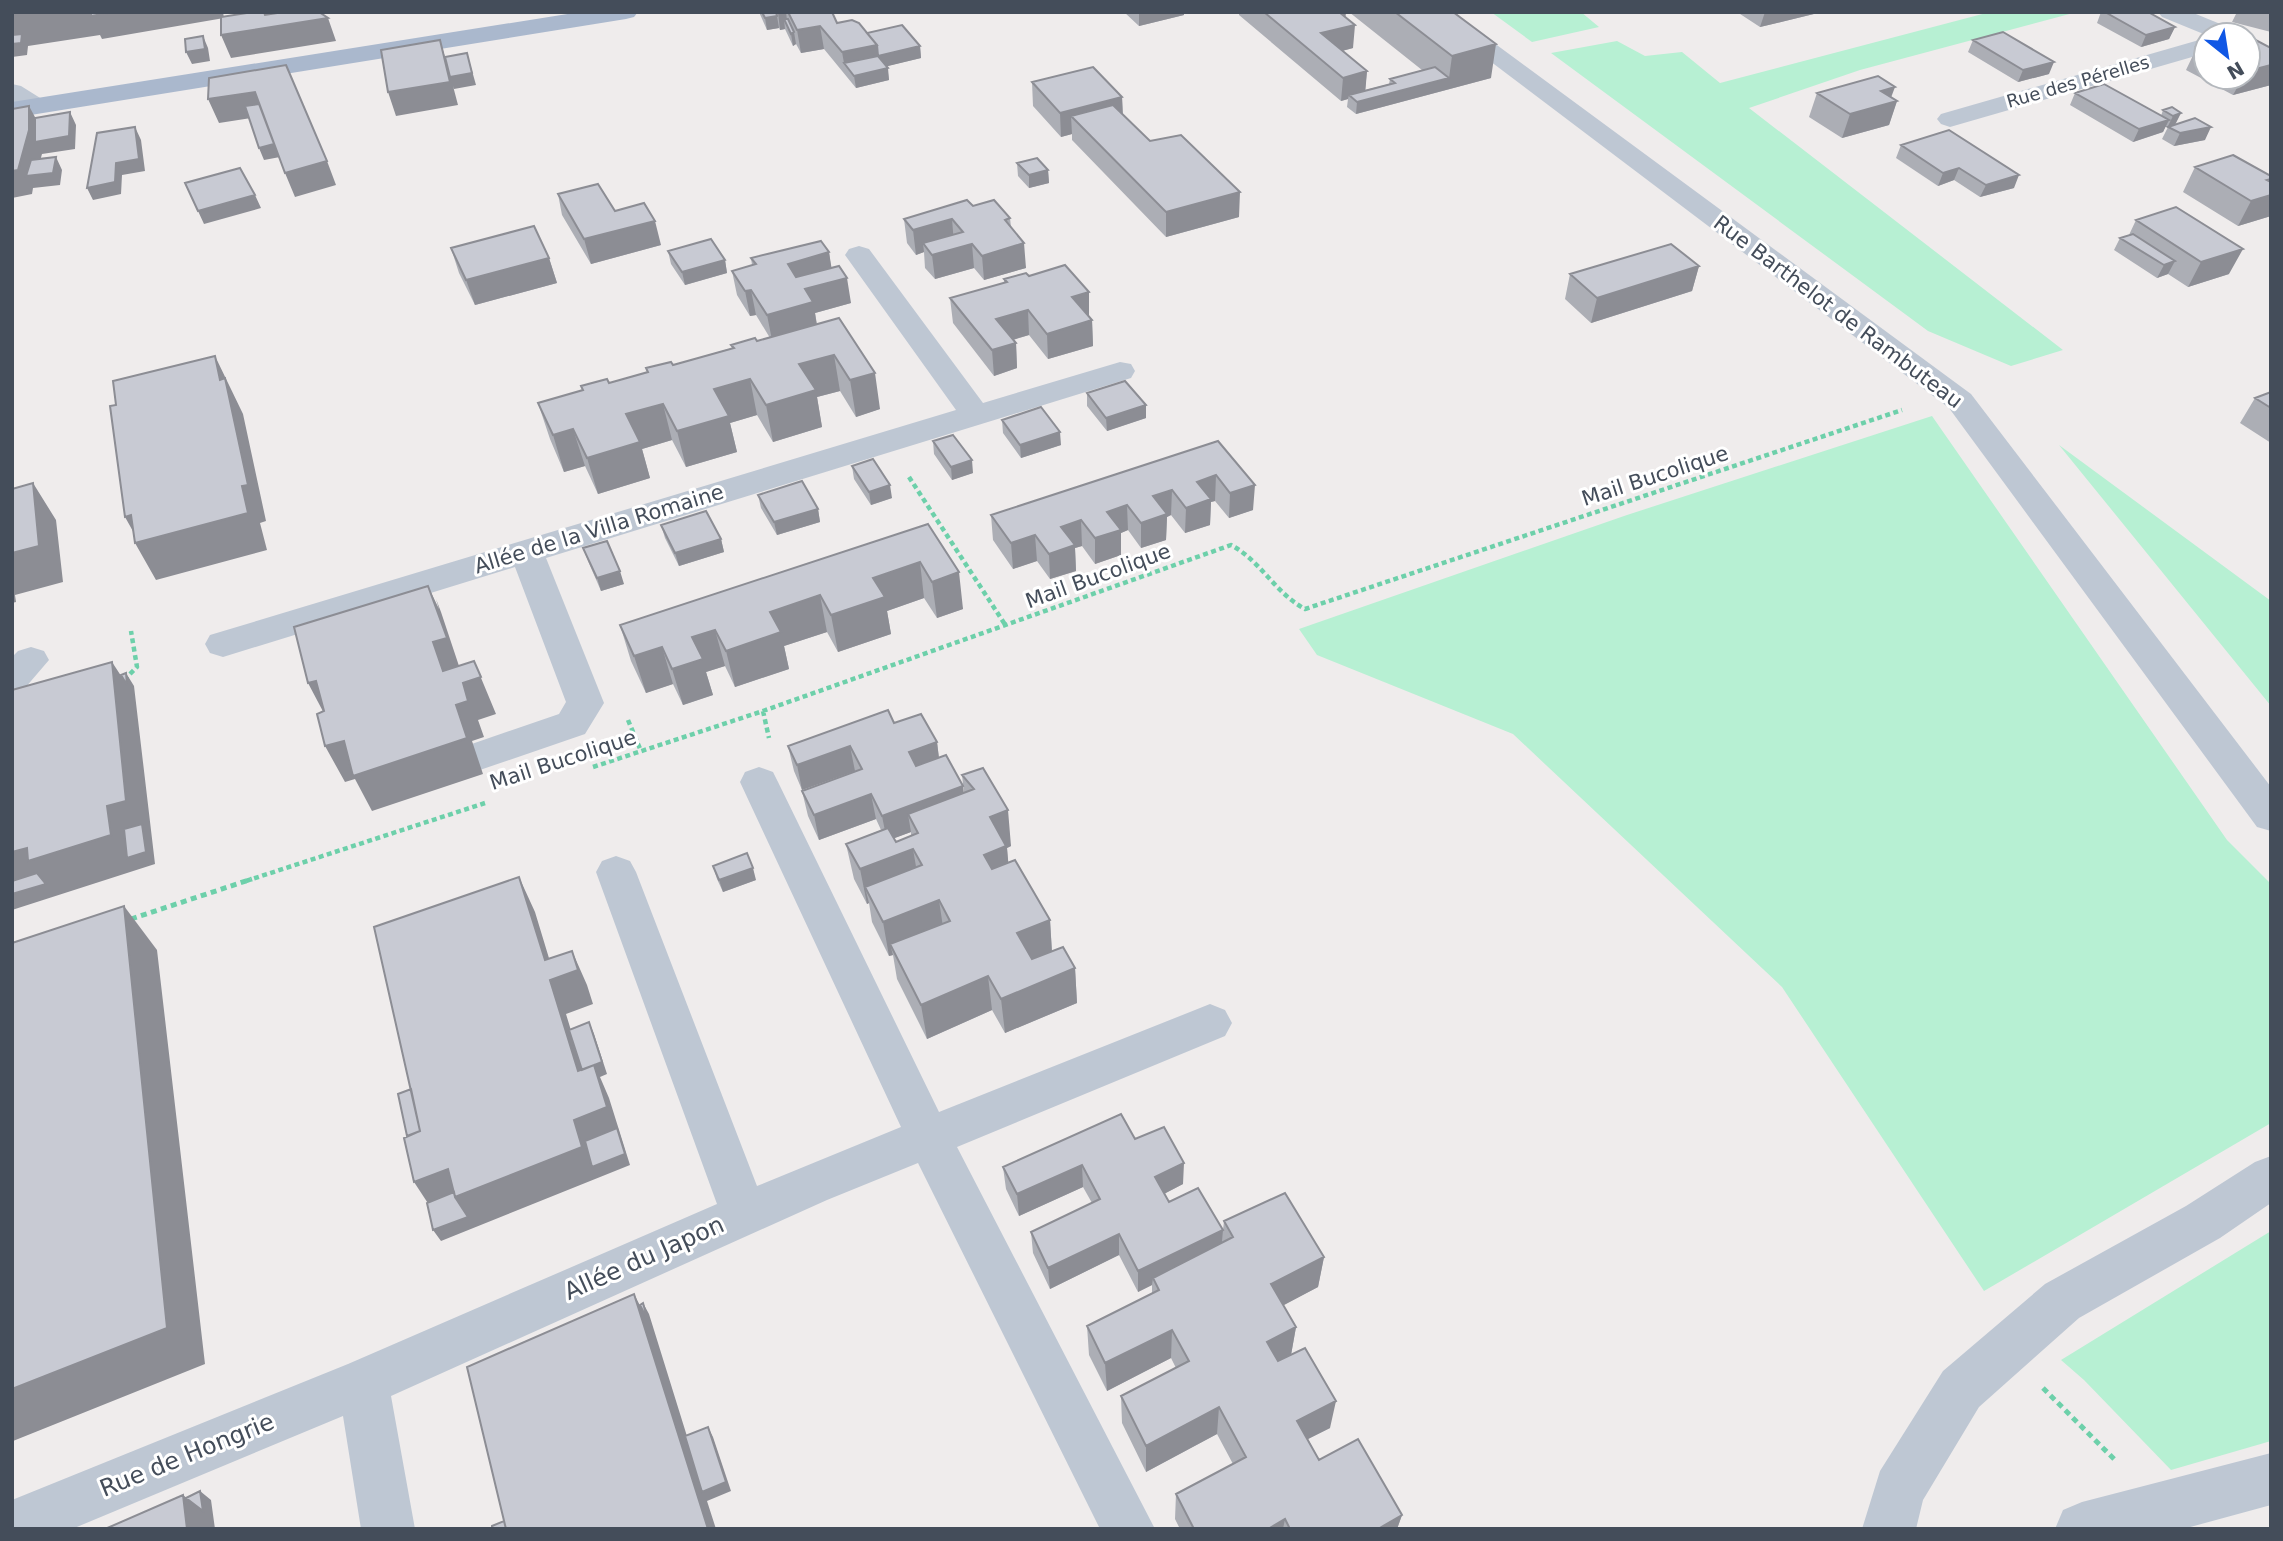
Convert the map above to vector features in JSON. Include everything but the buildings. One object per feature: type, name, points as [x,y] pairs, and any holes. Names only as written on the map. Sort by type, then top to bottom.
[{"type":"main road","points":[[24,108],[626,12]]},
{"type":"street","name":"Rue Barthelot de Rambuteau","points":[[1437,12],[1960,401],[2271,816]]},
{"type":"street","name":"Rue des Pérelles","points":[[2170,12],[2192,24]]},
{"type":"street","name":"Rue des Pérelles","points":[[1950,119],[2192,44]]},
{"type":"street","points":[[12,91],[24,108]]},
{"type":"street","points":[[859,255],[975,414]]},
{"type":"street","name":"Allée de la Villa Romaine","points":[[223,644],[1120,371]]},
{"type":"street","points":[[477,757],[572,724],[585,703],[526,551]]},
{"type":"street","points":[[759,782],[928,1136],[1128,1529]]},
{"type":"street","points":[[616,872],[744,1214]]},
{"type":"street","name":"Allée du Japon","points":[[363,1383],[744,1214],[928,1136],[1210,1023]]},
{"type":"street","points":[[1889,1529],[1899,1490],[1961,1389],[2062,1301],[2203,1222],[2271,1177]]},
{"type":"street","points":[[363,1383],[388,1529]]},
{"type":"street","name":"Rue de Hongrie","points":[[12,1527],[363,1383]]},
{"type":"street","points":[[2082,1529],[2271,1479]]},
{"type":"path","name":"Mail Bucolique","points":[[590,768],[1006,626],[1231,545],[1244,550],[1292,604],[1305,609],[1907,409]]},
{"type":"path","points":[[903,436],[902,466],[1006,626]]},
{"type":"path","points":[[111,684],[124,681],[137,667],[131,631]]},
{"type":"path","name":"Mail Bucolique","points":[[127,920],[487,802]]},
{"type":"path","points":[[2005,1351],[2164,1509]]},
{"type":"green space","points":[[1491,12],[1581,12],[1599,27],[1532,42]]},
{"type":"green space","points":[[1990,12],[2077,12],[1860,70],[1749,108],[2063,350],[2011,366],[1928,331],[1551,53],[1617,41],[1645,56],[1682,52],[1720,83]]},
{"type":"green space","points":[[1932,416],[2227,840],[2271,884],[2271,1123],[1984,1291],[1782,987],[1513,734],[1317,655],[1299,629],[1627,515]]},
{"type":"green space","points":[[2059,445],[2271,601],[2271,706]]},
{"type":"green space","points":[[2271,1231],[2271,1441],[2171,1470],[2084,1380],[2061,1360]]}]
